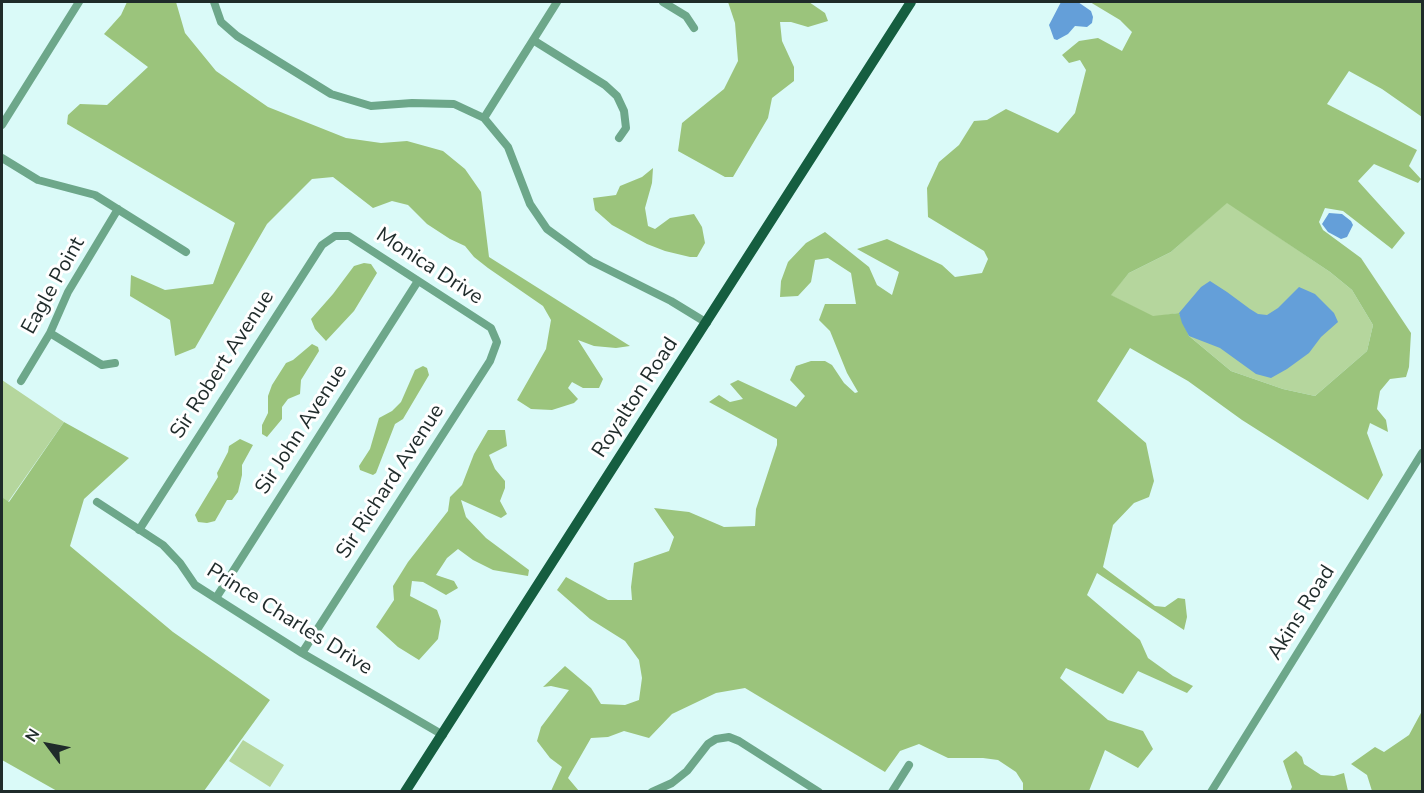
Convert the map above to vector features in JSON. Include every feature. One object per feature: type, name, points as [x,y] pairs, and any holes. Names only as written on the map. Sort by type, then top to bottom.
[{"type":"main road","name":"Royalton Road","points":[[405,792],[911,2]]},
{"type":"street","points":[[2,125],[79,2]]},
{"type":"street","points":[[214,2],[221,22],[237,36],[331,94],[371,106],[412,103],[454,104],[484,118],[508,147],[530,204],[547,229],[591,261],[671,301],[707,323]]},
{"type":"street","points":[[484,118],[557,2]]},
{"type":"street","points":[[663,2],[686,16],[694,28]]},
{"type":"street","points":[[533,40],[605,85],[617,96],[624,111],[626,128],[619,138]]},
{"type":"street","points":[[2,158],[38,180],[95,195],[186,252]]},
{"type":"street","name":"Eagle Point","points":[[21,381],[50,333],[68,292],[118,209]]},
{"type":"street","name":"Sir Robert Avenue","points":[[139,530],[321,245],[335,236],[349,236]]},
{"type":"street","name":"Monica Drive","points":[[349,236],[491,328]]},
{"type":"street","name":"Sir John Avenue","points":[[216,598],[418,281]]},
{"type":"street","name":"Sir Richard Avenue","points":[[303,653],[490,361],[497,342],[491,328]]},
{"type":"street","points":[[50,333],[102,365],[115,363]]},
{"type":"street","name":"Akins Road","points":[[1211,792],[1422,453]]},
{"type":"street","name":"Prince Charles Drive","points":[[97,502],[163,545],[180,563],[195,585],[303,653],[443,735]]},
{"type":"street","points":[[652,792],[672,783],[687,771],[708,744],[716,739],[729,737],[739,741],[808,789],[819,792]]},
{"type":"street","points":[[892,792],[909,765]]},
{"type":"green space","points":[[127,2],[176,2],[185,33],[216,71],[268,107],[346,138],[381,143],[407,141],[443,151],[465,169],[481,192],[489,257],[630,346],[616,348],[594,346],[578,340],[603,379],[599,388],[583,388],[572,382],[568,388],[578,399],[574,403],[552,410],[531,409],[517,400],[546,349],[551,320],[543,306],[488,268],[465,246],[427,224],[408,205],[392,201],[373,208],[333,177],[312,179],[267,224],[195,348],[175,356],[170,320],[130,296],[131,275],[165,290],[213,284],[235,223],[67,124],[68,115],[80,104],[107,105],[148,67],[104,34],[121,15]]},
{"type":"green space","points":[[728,2],[809,2],[825,13],[828,21],[808,27],[791,22],[780,22],[782,41],[794,67],[794,81],[772,98],[768,118],[733,177],[725,177],[678,151],[682,123],[724,89],[738,61],[735,23]]},
{"type":"green space","points":[[1090,2],[1422,2],[1422,117],[1382,89],[1349,71],[1327,104],[1417,150],[1409,166],[1421,179],[1418,183],[1374,164],[1358,181],[1405,233],[1392,249],[1343,211],[1325,208],[1319,222],[1323,230],[1361,258],[1411,333],[1409,367],[1406,377],[1390,379],[1380,391],[1377,409],[1386,420],[1388,432],[1370,423],[1367,433],[1383,475],[1368,500],[1242,420],[1188,381],[1130,348],[1097,401],[1146,443],[1154,481],[1149,497],[1134,503],[1113,525],[1103,567],[1155,606],[1165,607],[1178,598],[1185,599],[1187,617],[1184,630],[1097,573],[1087,595],[1140,640],[1148,658],[1173,676],[1193,686],[1187,693],[1138,671],[1123,694],[1066,668],[1060,678],[1108,720],[1143,731],[1153,749],[1138,768],[1105,750],[1089,791],[1023,791],[1023,783],[1016,772],[998,760],[948,758],[919,744],[900,751],[885,772],[745,688],[716,693],[672,714],[649,738],[624,731],[608,737],[591,738],[568,778],[579,791],[551,791],[562,767],[550,758],[537,741],[541,727],[569,690],[551,686],[543,687],[565,666],[591,688],[601,704],[625,705],[639,700],[642,678],[639,660],[625,641],[590,619],[557,590],[566,577],[608,600],[632,600],[634,563],[669,551],[674,537],[654,508],[689,512],[724,527],[755,526],[756,509],[777,439],[709,402],[719,395],[730,402],[743,399],[730,384],[738,380],[796,407],[805,396],[790,380],[796,366],[811,361],[825,361],[832,365],[844,383],[855,393],[858,392],[847,373],[830,331],[819,320],[825,304],[856,304],[851,273],[828,258],[815,260],[811,282],[798,296],[780,297],[781,281],[788,262],[806,243],[825,232],[869,267],[877,285],[892,295],[899,272],[857,249],[887,239],[942,265],[955,277],[982,273],[988,259],[984,251],[928,217],[927,188],[939,162],[959,145],[974,121],[987,120],[1006,109],[1058,133],[1075,113],[1086,70],[1080,60],[1069,63],[1062,55],[1079,41],[1098,38],[1122,51],[1132,32],[1120,20]],"holes":[[[1227,203],[1330,272],[1352,290],[1373,325],[1367,351],[1315,396],[1283,389],[1231,371],[1189,336],[1179,313],[1153,316],[1111,295],[1129,273],[1171,252]]]},
{"type":"green space","points":[[653,168],[652,183],[645,208],[648,226],[655,229],[670,218],[694,214],[702,227],[705,243],[697,257],[665,251],[647,244],[612,225],[595,210],[593,198],[616,195],[620,186],[642,177]]},
{"type":"green space","points":[[1227,202],[1330,272],[1352,290],[1373,325],[1367,351],[1315,396],[1283,389],[1231,371],[1189,336],[1179,313],[1153,317],[1110,295],[1129,273],[1171,252]]},
{"type":"green space","points":[[364,263],[371,264],[377,273],[354,311],[326,341],[315,329],[311,319],[354,266]]},
{"type":"green space","points":[[312,344],[318,347],[319,351],[301,380],[300,394],[288,399],[282,407],[282,419],[267,437],[262,434],[262,425],[268,413],[268,396],[272,385],[286,363]]},
{"type":"green space","points":[[423,366],[427,368],[429,375],[403,419],[395,424],[376,473],[373,475],[360,470],[359,466],[370,449],[379,418],[392,411],[401,402],[415,370]]},
{"type":"green space","points":[[2,380],[64,422],[8,502],[2,497]]},
{"type":"green space","points":[[64,422],[129,458],[84,499],[70,546],[173,632],[270,700],[204,791],[57,791],[2,760],[2,497],[9,502]]},
{"type":"green space","points":[[488,430],[505,430],[507,446],[489,455],[495,469],[505,481],[500,501],[507,514],[501,518],[461,500],[466,517],[486,538],[529,570],[528,576],[493,570],[458,549],[447,558],[436,575],[454,581],[458,588],[446,595],[423,582],[412,581],[410,596],[437,610],[441,621],[438,639],[419,660],[398,647],[376,627],[394,600],[393,586],[408,562],[448,511],[450,497],[462,485],[474,454]]},
{"type":"green space","points":[[240,439],[253,445],[242,465],[238,492],[232,500],[227,500],[215,521],[198,522],[195,515],[218,477],[217,473],[229,446]]},
{"type":"green space","points":[[1422,711],[1422,791],[1372,791],[1367,775],[1351,764],[1375,747],[1384,752],[1409,735]]},
{"type":"green space","points":[[243,740],[284,765],[270,787],[229,761]]},
{"type":"green space","points":[[1296,751],[1302,757],[1304,764],[1321,775],[1334,776],[1344,773],[1348,791],[1290,791],[1292,787],[1283,761]]},
{"type":"water","points":[[1061,2],[1078,2],[1091,11],[1093,17],[1092,23],[1087,27],[1075,26],[1068,34],[1057,40],[1054,39],[1049,25]]},
{"type":"water","points":[[1329,213],[1342,214],[1351,221],[1353,225],[1347,237],[1341,239],[1328,232],[1322,224]]},
{"type":"water","points":[[1210,281],[1258,314],[1267,315],[1278,308],[1299,287],[1315,294],[1334,313],[1338,322],[1321,337],[1309,353],[1287,369],[1271,378],[1256,374],[1220,348],[1189,336],[1182,323],[1179,313],[1201,287]]}]
